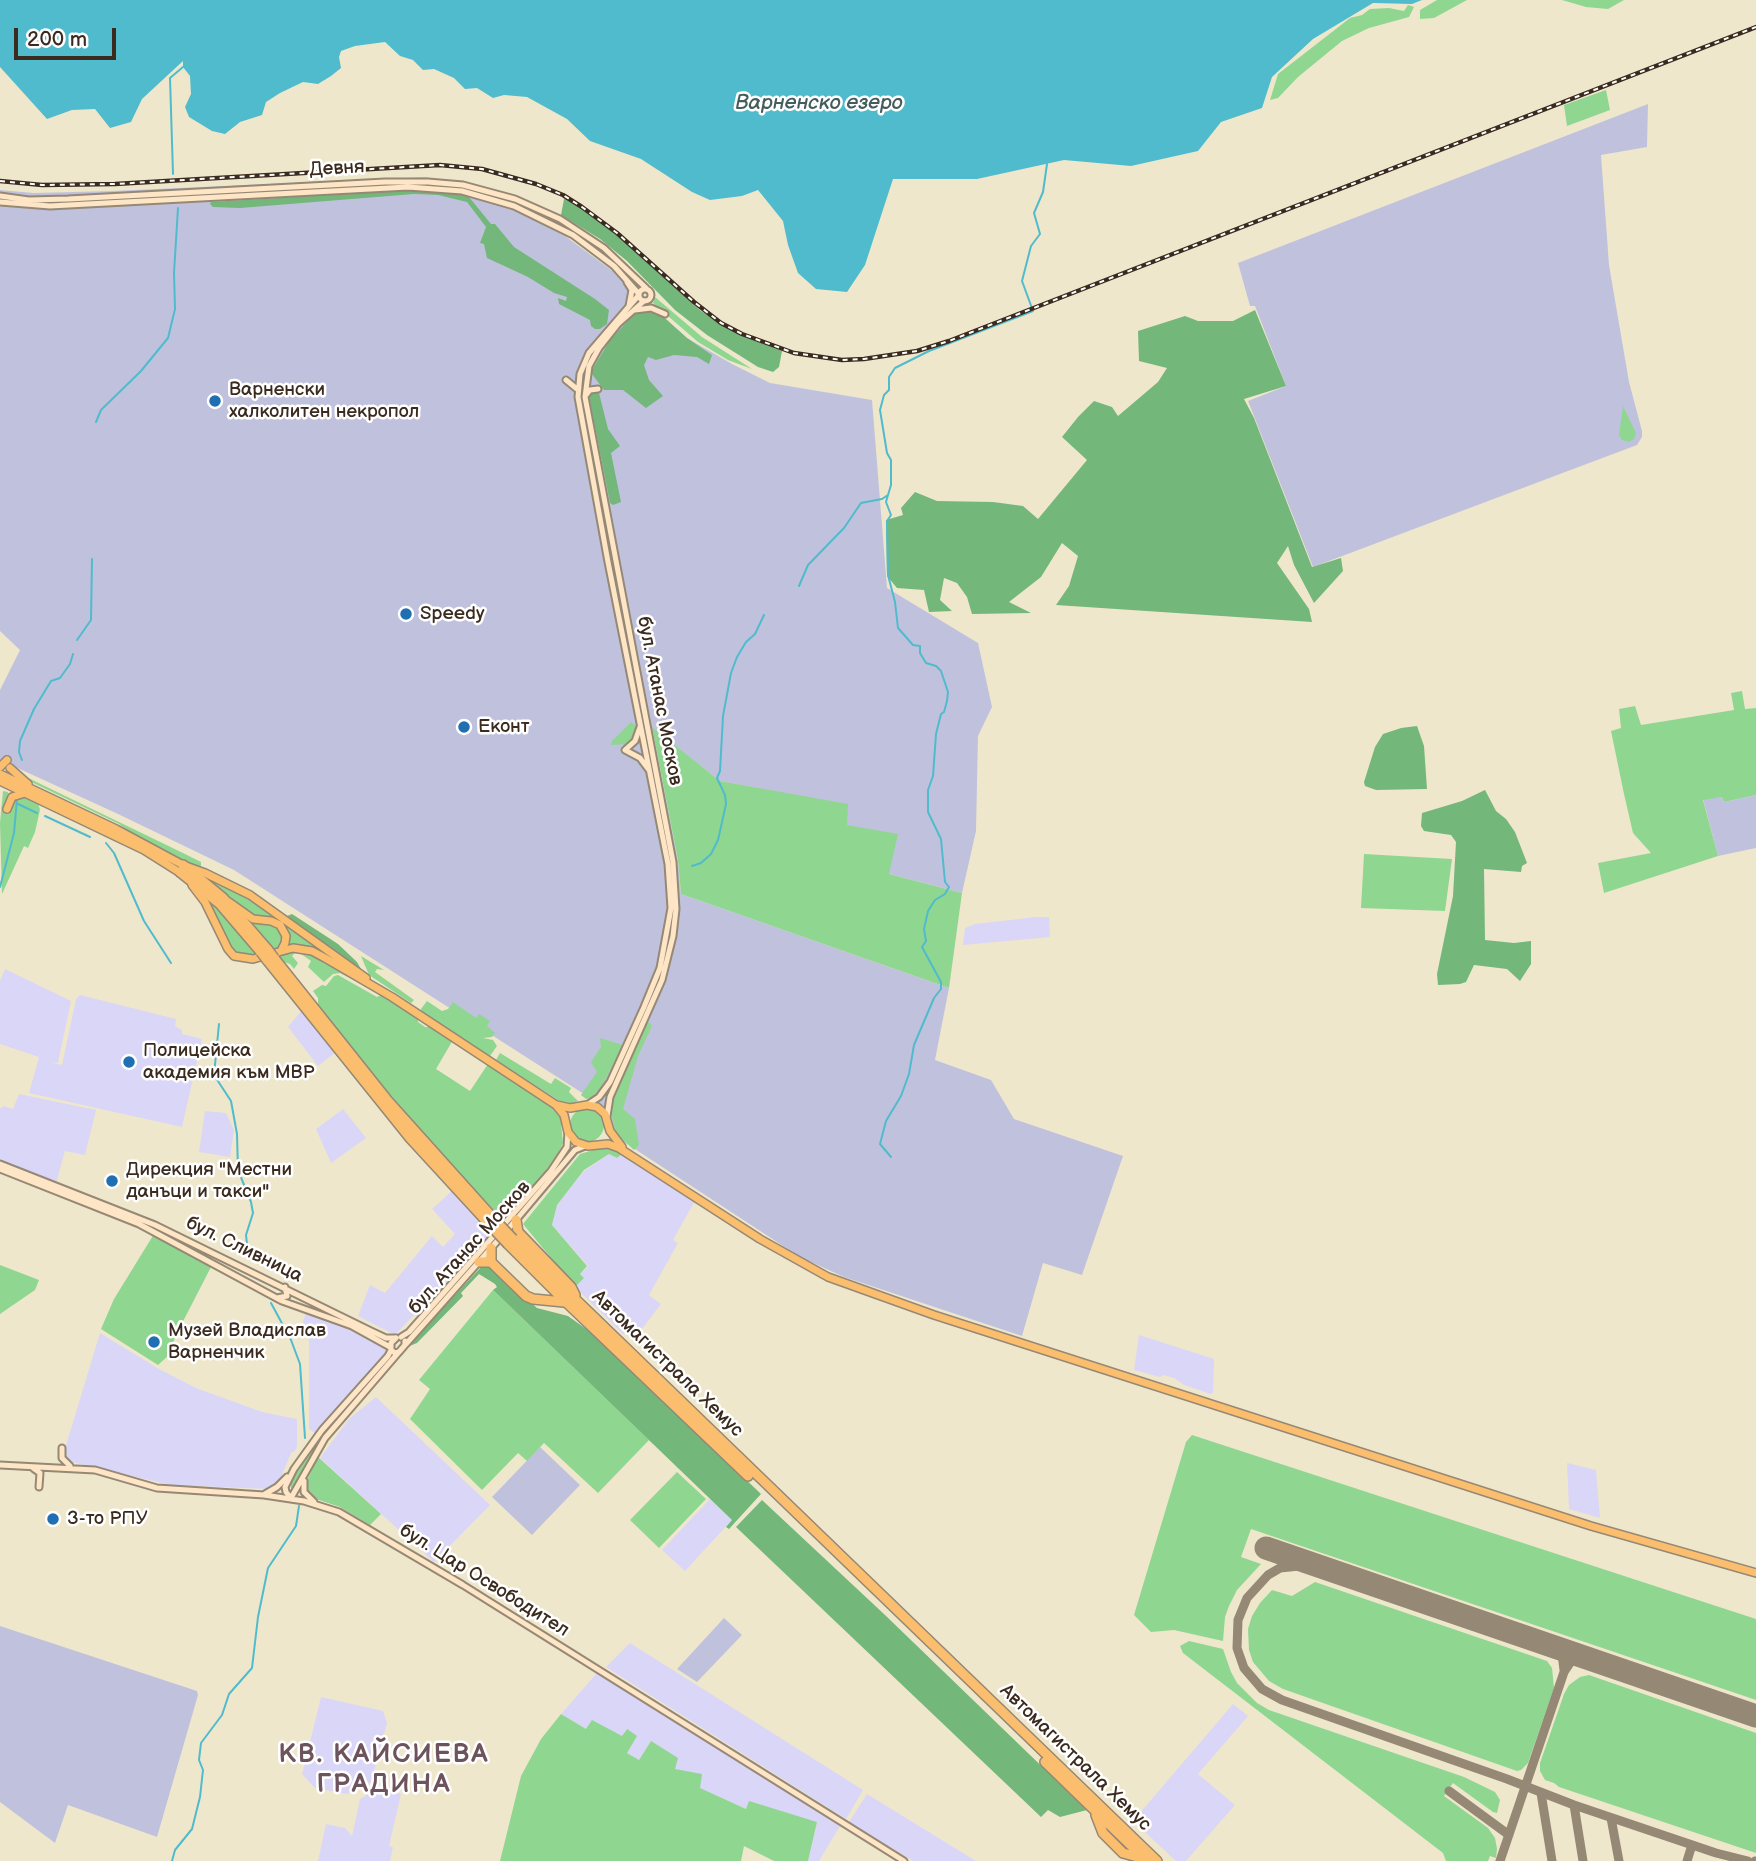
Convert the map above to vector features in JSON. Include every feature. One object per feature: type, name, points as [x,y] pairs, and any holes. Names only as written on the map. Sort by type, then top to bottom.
[{"type":"highway","name":"Автомагистрала Хемус","points":[[182,869],[223,898],[388,1101],[491,1222],[1111,1817],[1159,1858]]},
{"type":"highway","name":"Автомагистрала Хемус","points":[[182,869],[270,954]]},
{"type":"highway","points":[[516,1220],[519,1232],[571,1287],[581,1306]]},
{"type":"highway","name":"Автомагистрала Хемус","points":[[510,1241],[542,1279],[1145,1861]]},
{"type":"highway","points":[[491,1248],[492,1262],[526,1296],[566,1302]]},
{"type":"highway","points":[[478,1262],[492,1262]]},
{"type":"highway","points":[[536,1299],[543,1289],[542,1279]]},
{"type":"highway","points":[[1111,1817],[1128,1824]]},
{"type":"main road","name":"Девня","points":[[0,196],[29,200],[68,200],[385,182],[463,185],[514,199],[560,219],[604,248],[646,288]]},
{"type":"main road","name":"Девня","points":[[0,202],[50,206],[408,187],[445,188],[490,198],[534,214],[585,243],[622,274],[644,301]]},
{"type":"main road","points":[[622,274],[632,290],[630,310],[646,308],[665,314]]},
{"type":"main road","name":"бул. Атанас Москов","points":[[583,1106],[599,1097],[610,1082],[662,980],[673,936],[676,909],[675,873],[585,397],[585,380],[593,357],[630,310],[638,294],[646,288]]},
{"type":"main road","points":[[644,301],[651,296],[646,288]]},
{"type":"main road","name":"бул. Атанас Москов","points":[[607,1122],[610,1097],[660,968],[671,908],[670,873],[608,562],[578,390],[580,374],[589,353],[630,310],[644,301]]},
{"type":"main road","points":[[566,380],[578,390]]},
{"type":"main road","points":[[585,397],[590,390],[598,389]]},
{"type":"main road","points":[[640,724],[635,741],[625,750],[640,758],[650,772]]},
{"type":"main road","points":[[0,767],[6,760]]},
{"type":"main road","points":[[10,768],[43,794]]},
{"type":"main road","points":[[0,774],[116,829],[182,869],[198,892],[228,949],[238,957],[253,959],[293,948],[312,951],[392,998],[556,1105],[564,1115],[576,1142],[590,1145],[608,1144],[628,1153],[787,1255],[828,1277],[1578,1522],[1756,1573]]},
{"type":"main road","points":[[0,781],[182,869],[205,873],[268,907],[392,998]]},
{"type":"main road","points":[[7,809],[12,797],[25,793]]},
{"type":"main road","points":[[223,898],[253,919],[271,920],[280,925],[286,936],[285,943],[270,954]]},
{"type":"main road","points":[[556,1105],[597,1107],[614,1139],[628,1153]]},
{"type":"main road","points":[[568,1129],[570,1115],[583,1106]]},
{"type":"main road","points":[[590,1145],[605,1136],[607,1122]]},
{"type":"main road","name":"бул. Атанас Москов","points":[[398,1338],[409,1332],[551,1171],[567,1147],[568,1129]]},
{"type":"main road","name":"бул. Атанас Москов","points":[[393,1350],[406,1344],[575,1150],[590,1145]]},
{"type":"main road","name":"бул. Сливница","points":[[0,1166],[141,1219],[379,1334],[398,1338]]},
{"type":"main road","name":"бул. Сливница","points":[[0,1166],[139,1224],[274,1297],[352,1326],[393,1350]]},
{"type":"main road","points":[[274,1297],[287,1296],[285,1287]]},
{"type":"main road","points":[[292,1305],[292,1296],[303,1296]]},
{"type":"main road","points":[[393,1350],[322,1430],[294,1469],[285,1490],[291,1498],[325,1438],[393,1350],[398,1338],[406,1344]]},
{"type":"main road","points":[[62,1448],[64,1462],[76,1468]]},
{"type":"main road","name":"бул. Цар Освободител","points":[[0,1465],[76,1468],[103,1472],[162,1489],[264,1494],[291,1498],[339,1512],[363,1524],[904,1861]]},
{"type":"main road","points":[[31,1466],[40,1473],[39,1487]]},
{"type":"main road","points":[[264,1494],[277,1487],[294,1469]]},
{"type":"main road","points":[[306,1474],[304,1492],[316,1504]]},
{"type":"main road","points":[[287,1482],[289,1489],[299,1487]]},
{"type":"shaded area","points":[[1648,104],[1647,147],[1601,155],[1609,265],[1629,382],[1642,431],[1637,445],[1313,567],[1248,401],[1286,386],[1255,306],[1250,306],[1238,263]]},
{"type":"shaded area","points":[[426,177],[510,207],[565,236],[614,272],[687,338],[770,383],[872,400],[887,588],[978,643],[992,707],[978,736],[976,831],[962,893],[889,874],[846,825],[757,788],[720,781],[652,728],[678,860],[681,894],[949,988],[935,1060],[991,1080],[1014,1119],[1123,1156],[1082,1275],[1043,1263],[1022,1336],[844,1277],[800,1257],[618,1138],[601,1105],[234,870],[0,760],[0,690],[20,650],[0,631],[0,190],[34,193],[112,191]]},
{"type":"shaded area","points":[[1756,795],[1756,848],[1718,856],[1703,799],[1722,797],[1724,802]]},
{"type":"shaded area","points":[[1049,917],[1050,937],[963,945],[965,928],[975,924]]},
{"type":"shaded area","name":"Полицейска академия към МВР","points":[[5,969],[71,1001],[58,1063],[50,1062],[62,1065],[76,999],[80,995],[176,1019],[175,1026],[182,1030],[182,1034],[202,1039],[182,1127],[29,1093],[39,1057],[0,1044],[0,981]]},
{"type":"shaded area","points":[[302,1010],[336,1052],[318,1066],[288,1027]]},
{"type":"shaded area","points":[[19,1094],[96,1110],[85,1155],[65,1151],[56,1183],[0,1160],[0,1108],[4,1106],[13,1109]]},
{"type":"shaded area","points":[[343,1109],[366,1138],[331,1163],[316,1129]]},
{"type":"shaded area","points":[[205,1111],[226,1113],[234,1130],[230,1157],[199,1152]]},
{"type":"shaded area","points":[[609,1154],[617,1158],[622,1154],[696,1199],[673,1240],[678,1243],[649,1295],[661,1304],[635,1338],[629,1333],[623,1334],[575,1287],[584,1278],[580,1274],[588,1266],[552,1225],[557,1205],[572,1185],[584,1171]]},
{"type":"shaded area","points":[[453,1190],[492,1232],[395,1335],[358,1316],[370,1285],[385,1293],[432,1236],[443,1247],[455,1234],[432,1209]]},
{"type":"shaded area","points":[[306,1312],[357,1331],[384,1344],[387,1349],[316,1434],[309,1429],[309,1341],[301,1328]]},
{"type":"shaded area","points":[[100,1333],[196,1388],[262,1412],[297,1419],[297,1447],[291,1453],[279,1482],[269,1489],[171,1485],[67,1461],[64,1452]]},
{"type":"shaded area","points":[[1139,1335],[1214,1359],[1213,1392],[1211,1394],[1184,1385],[1164,1375],[1160,1377],[1134,1370]]},
{"type":"shaded area","points":[[376,1397],[490,1505],[434,1562],[320,1458],[349,1419]]},
{"type":"shaded area","points":[[540,1447],[580,1485],[532,1535],[492,1497]]},
{"type":"shaded area","points":[[1567,1463],[1596,1470],[1600,1518],[1569,1509]]},
{"type":"shaded area","points":[[710,1499],[732,1520],[685,1571],[662,1550]]},
{"type":"shaded area","points":[[724,1618],[742,1635],[697,1682],[677,1669]]},
{"type":"shaded area","points":[[0,1626],[197,1691],[157,1837],[68,1805],[55,1843],[0,1802]]},
{"type":"shaded area","points":[[630,1643],[863,1790],[846,1819],[606,1667]]},
{"type":"shaded area","points":[[597,1673],[840,1826],[819,1861],[808,1861],[817,1822],[749,1802],[746,1809],[699,1788],[674,1769],[651,1741],[639,1760],[627,1753],[626,1729],[622,1737],[587,1730],[561,1714]]},
{"type":"shaded area","points":[[321,1697],[383,1711],[387,1723],[371,1782],[347,1794],[315,1788],[302,1774]]},
{"type":"shaded area","points":[[1233,1704],[1248,1716],[1198,1774],[1235,1805],[1186,1861],[1176,1861],[1133,1821]]},
{"type":"shaded area","points":[[376,1789],[401,1794],[389,1846],[393,1847],[390,1861],[318,1861],[326,1824],[345,1828],[352,1836],[360,1799]]},
{"type":"shaded area","points":[[867,1794],[976,1861],[913,1861],[849,1822]]},
{"type":"green space","points":[[1437,0],[1467,0],[1434,18],[1420,19],[1420,10]]},
{"type":"green space","points":[[1562,0],[1624,0],[1608,9],[1586,7]]},
{"type":"green space","points":[[1408,5],[1414,7],[1409,17],[1369,28],[1342,41],[1298,77],[1278,98],[1270,100],[1278,74],[1350,18],[1362,15],[1370,9],[1389,8],[1404,11]]},
{"type":"green space","points":[[1606,90],[1610,110],[1567,126],[1564,105]]},
{"type":"green space","points":[[470,187],[536,207],[588,237],[642,284],[636,288],[600,254],[534,214],[469,193]]},
{"type":"green space","points":[[415,190],[469,197],[514,247],[609,310],[607,324],[595,329],[590,320],[559,304],[558,298],[566,301],[567,297],[554,293],[528,277],[487,258],[484,244],[480,243],[486,227],[467,202],[438,195],[414,194],[240,208],[213,207],[210,204]]},
{"type":"green space","points":[[564,199],[603,223],[701,311],[741,335],[782,351],[779,367],[773,372],[758,367],[707,335],[675,310],[627,261],[600,239],[561,215]]},
{"type":"green space","points":[[655,297],[702,337],[752,369],[728,360],[698,342],[653,303]]},
{"type":"green space","points":[[644,310],[658,312],[687,338],[712,355],[709,364],[697,357],[674,355],[656,360],[648,357],[644,365],[649,380],[663,396],[646,408],[623,390],[604,390],[592,374],[610,340],[635,313]]},
{"type":"green space","points":[[1255,310],[1286,386],[1244,399],[1254,418],[1312,567],[1341,558],[1343,571],[1314,603],[1294,565],[1288,546],[1277,563],[1309,609],[1312,622],[1056,605],[1069,586],[1078,556],[1062,543],[1041,577],[1009,602],[1031,613],[972,614],[967,597],[957,583],[944,578],[940,600],[952,611],[929,612],[924,590],[897,588],[887,576],[886,520],[903,515],[901,508],[915,492],[937,501],[993,502],[1023,506],[1038,519],[1087,460],[1062,437],[1078,417],[1094,401],[1112,407],[1118,416],[1158,382],[1167,368],[1139,361],[1138,331],[1185,316],[1198,321],[1233,321]]},
{"type":"green space","points":[[582,384],[631,655],[608,562],[578,390]]},
{"type":"green space","points":[[593,391],[599,393],[608,429],[620,446],[611,453],[621,502],[613,505],[610,503],[589,396]]},
{"type":"green space","points":[[1623,406],[1636,433],[1634,439],[1629,442],[1622,440],[1619,435]]},
{"type":"green space","points":[[1742,691],[1745,709],[1756,708],[1756,795],[1724,802],[1722,797],[1703,800],[1718,856],[1604,893],[1598,863],[1651,853],[1633,833],[1624,794],[1611,731],[1621,728],[1619,709],[1635,706],[1641,725],[1734,710],[1731,693]]},
{"type":"green space","points":[[631,722],[636,726],[636,731],[629,744],[611,745],[612,741]]},
{"type":"green space","points":[[1417,726],[1424,746],[1427,789],[1376,790],[1365,786],[1375,747],[1383,734]]},
{"type":"green space","points":[[652,727],[720,781],[848,804],[847,825],[898,834],[889,874],[962,893],[949,988],[681,894],[678,860]]},
{"type":"green space","points":[[20,774],[201,862],[201,869],[119,824],[27,780]]},
{"type":"green space","points":[[1485,790],[1496,811],[1515,832],[1527,863],[1522,866],[1521,872],[1484,869],[1485,940],[1514,943],[1531,941],[1531,964],[1520,981],[1507,969],[1474,965],[1466,982],[1438,985],[1437,974],[1453,896],[1456,842],[1451,835],[1424,831],[1421,826],[1422,813],[1462,801]]},
{"type":"green space","points":[[3,791],[8,792],[7,804],[25,793],[38,803],[40,810],[28,848],[24,846],[2,894],[0,823]]},
{"type":"green space","points":[[1364,854],[1452,859],[1445,911],[1361,908]]},
{"type":"green space","points":[[206,876],[246,898],[366,980],[327,957],[286,949],[285,929],[255,918],[230,900]]},
{"type":"green space","points":[[202,891],[226,914],[258,956],[237,953],[234,950]]},
{"type":"green space","points":[[292,914],[338,944],[357,962],[362,971],[287,916]]},
{"type":"green space","points":[[250,920],[277,925],[282,934],[280,949],[274,951]]},
{"type":"green space","points":[[293,949],[312,953],[377,992],[340,973],[333,974],[324,982],[308,967],[311,961],[297,951],[292,956],[298,963],[294,969],[290,964],[281,961],[276,954]]},
{"type":"green space","points":[[361,956],[384,970],[377,969],[375,972],[414,1000],[411,1003],[369,975]]},
{"type":"green space","points":[[338,975],[377,997],[381,995],[418,1017],[418,1022],[425,1027],[432,1027],[453,1040],[436,1069],[470,1091],[488,1064],[560,1112],[563,1143],[559,1152],[537,1183],[503,1220],[427,1139],[318,1008],[318,998],[313,991],[322,985],[326,986]]},
{"type":"green space","points":[[427,1001],[442,1011],[448,1009],[453,1002],[476,1018],[479,1014],[490,1021],[487,1026],[495,1033],[492,1037],[483,1038],[493,1040],[497,1046],[490,1056],[422,1012],[421,1009]]},
{"type":"green space","points":[[649,1022],[652,1026],[638,1056],[623,1109],[635,1119],[639,1145],[634,1150],[616,1133],[610,1108],[645,1024]]},
{"type":"green space","points":[[600,1038],[623,1045],[602,1086],[592,1098],[586,1099],[581,1095],[597,1072],[591,1062],[601,1047]]},
{"type":"green space","points":[[500,1053],[551,1084],[555,1078],[571,1088],[569,1092],[578,1101],[569,1104],[561,1102],[496,1060]]},
{"type":"green space","points":[[587,1108],[599,1113],[604,1125],[599,1137],[587,1142],[575,1137],[570,1125],[575,1113]]},
{"type":"green space","points":[[603,1147],[622,1154],[617,1158],[609,1154],[584,1170],[557,1205],[552,1225],[587,1266],[580,1274],[584,1278],[575,1287],[523,1224],[580,1154]]},
{"type":"green space","points":[[154,1234],[211,1267],[176,1335],[169,1355],[158,1365],[101,1329],[114,1299]]},
{"type":"green space","points":[[0,1265],[39,1280],[35,1290],[0,1314]]},
{"type":"green space","points":[[482,1266],[490,1266],[537,1308],[568,1316],[596,1336],[761,1494],[729,1529],[726,1527],[732,1520],[493,1290],[497,1287],[495,1284],[479,1274],[461,1293],[463,1296],[417,1343],[407,1347]]},
{"type":"green space","points":[[493,1290],[649,1440],[598,1493],[544,1443],[527,1461],[518,1453],[482,1490],[410,1419],[430,1389],[419,1380]]},
{"type":"green space","points":[[374,1375],[326,1431],[297,1486],[291,1488],[289,1481],[324,1431]]},
{"type":"green space","points":[[1192,1435],[1756,1619],[1756,1700],[1251,1529],[1241,1557],[1261,1564],[1237,1590],[1229,1606],[1223,1641],[1174,1630],[1151,1632],[1134,1615],[1186,1442]]},
{"type":"green space","points":[[318,1457],[381,1514],[370,1525],[307,1492],[306,1482]]},
{"type":"green space","points":[[677,1472],[706,1499],[659,1548],[630,1520]]},
{"type":"green space","points":[[762,1500],[1087,1810],[1060,1817],[1048,1810],[1041,1817],[736,1527]]},
{"type":"green space","points":[[1315,1582],[1547,1661],[1552,1668],[1554,1688],[1528,1763],[1517,1771],[1283,1689],[1269,1681],[1253,1662],[1249,1650],[1248,1629],[1252,1616],[1272,1590],[1292,1596]]},
{"type":"green space","points":[[1189,1641],[1223,1649],[1237,1683],[1257,1703],[1269,1710],[1464,1777],[1495,1792],[1500,1800],[1497,1813],[1453,1783],[1444,1796],[1488,1828],[1495,1838],[1496,1858],[1490,1856],[1488,1861],[1446,1861],[1443,1853],[1183,1653],[1180,1646]]},
{"type":"green space","points":[[1589,1675],[1756,1733],[1756,1853],[1545,1780],[1540,1771],[1540,1763],[1564,1694],[1569,1685],[1580,1677]]},
{"type":"green space","points":[[561,1714],[586,1729],[592,1720],[622,1736],[627,1729],[637,1736],[627,1753],[639,1760],[651,1741],[678,1758],[675,1769],[702,1774],[700,1788],[746,1809],[749,1801],[817,1822],[808,1861],[774,1861],[744,1846],[741,1861],[500,1861],[521,1776],[541,1739]]},
{"type":"water","name":"Варненско езеро","points":[[0,0],[1422,0],[1412,4],[1373,3],[1313,39],[1272,77],[1262,108],[1221,122],[1198,151],[1131,166],[1064,160],[977,179],[893,179],[865,265],[847,292],[816,289],[798,273],[783,221],[758,190],[742,196],[710,200],[692,192],[641,159],[590,141],[567,119],[527,97],[504,95],[493,98],[477,88],[465,89],[454,78],[434,69],[423,70],[413,60],[400,56],[385,42],[341,51],[341,68],[331,76],[318,84],[303,82],[280,93],[266,102],[262,115],[240,122],[225,134],[212,131],[189,117],[185,107],[191,94],[190,76],[183,67],[183,61],[142,99],[131,122],[110,128],[95,109],[72,110],[47,119],[0,67]]},
{"type":"waterway","points":[[173,174],[170,78],[183,67]]},
{"type":"waterway","points":[[799,586],[808,565],[844,528],[861,503],[882,499],[888,495],[891,485],[891,460],[887,453],[880,410],[884,395],[889,390],[889,377],[895,368],[929,351],[1033,311],[1022,281],[1031,246],[1040,234],[1034,213],[1043,192],[1047,164]]},
{"type":"waterway","points":[[96,422],[101,410],[141,371],[168,338],[175,309],[178,208]]},
{"type":"waterway","points":[[888,495],[886,502],[891,515],[887,521],[888,575],[898,628],[913,645],[920,646],[920,653],[926,663],[941,671],[948,692],[936,734],[933,776],[928,790],[928,812],[941,839],[945,882],[949,887],[928,911],[924,929],[926,941],[922,947],[941,982],[941,989],[934,998],[914,1045],[909,1074],[901,1096],[886,1121],[880,1144],[891,1157]]},
{"type":"waterway","points":[[77,640],[91,620],[92,559]]},
{"type":"waterway","points":[[692,866],[701,863],[711,854],[718,840],[726,804],[717,778],[720,771],[723,716],[731,673],[737,657],[746,642],[755,634],[764,615]]},
{"type":"waterway","points":[[22,760],[19,752],[20,741],[34,709],[51,681],[60,678],[70,664],[73,654]]},
{"type":"waterway","points":[[0,887],[14,833],[17,799]]},
{"type":"waterway","points":[[18,804],[37,813]]},
{"type":"waterway","points":[[45,816],[90,837]]},
{"type":"waterway","points":[[106,843],[114,853],[144,921],[171,963]]},
{"type":"waterway","points":[[219,1024],[214,1075],[231,1101],[237,1134],[238,1170],[253,1213],[246,1235],[248,1254],[252,1261]]},
{"type":"waterway","points":[[271,1303],[291,1340],[300,1364],[305,1438]]},
{"type":"waterway","points":[[172,1861],[175,1850],[192,1829],[200,1797],[203,1770],[199,1760],[201,1743],[222,1715],[229,1694],[252,1668],[258,1617],[268,1568],[296,1526],[299,1506]]},
{"type":"taxiway","points":[[1332,1571],[1309,1565],[1280,1568],[1268,1575],[1247,1598],[1238,1620],[1237,1648],[1244,1668],[1262,1689],[1282,1700],[1574,1805],[1716,1853],[1748,1861]]},
{"type":"taxiway","points":[[1551,1646],[1562,1654],[1564,1670]]},
{"type":"taxiway","points":[[1500,1861],[1564,1672],[1576,1659],[1594,1660]]},
{"type":"taxiway","points":[[1449,1791],[1509,1835]]},
{"type":"taxiway","points":[[1538,1791],[1541,1793],[1552,1861]]},
{"type":"taxiway","points":[[1574,1805],[1583,1861]]},
{"type":"taxiway","points":[[1611,1818],[1619,1861]]},
{"type":"taxiway","points":[[1687,1861],[1692,1845]]},
{"type":"runway","points":[[1266,1548],[1756,1716]]},
{"type":"railway","points":[[0,181],[42,185],[115,184],[440,165],[482,169],[536,184],[563,195],[582,207],[617,233],[694,302],[721,323],[742,334],[794,353],[842,360],[864,359],[917,351],[949,341],[1756,27]]},
{"type":"place","name":"Варненски халколитен некропол","points":[[215,401]]},
{"type":"place","name":"Speedy","points":[[406,614]]},
{"type":"place","name":"Еконт","points":[[464,727]]},
{"type":"place","name":"Полицейска академия към МВР","points":[[129,1062]]},
{"type":"place","name":"Дирекция \"Местни данъци и такси\"","points":[[112,1181]]},
{"type":"place","name":"Музей Владислав Варненчик","points":[[154,1342]]},
{"type":"place","name":"3-то РПУ","points":[[53,1519]]},
{"type":"district","name":"КВ. КАЙСИЕВА ГРАДИНА","points":[[384,1770]]}]
